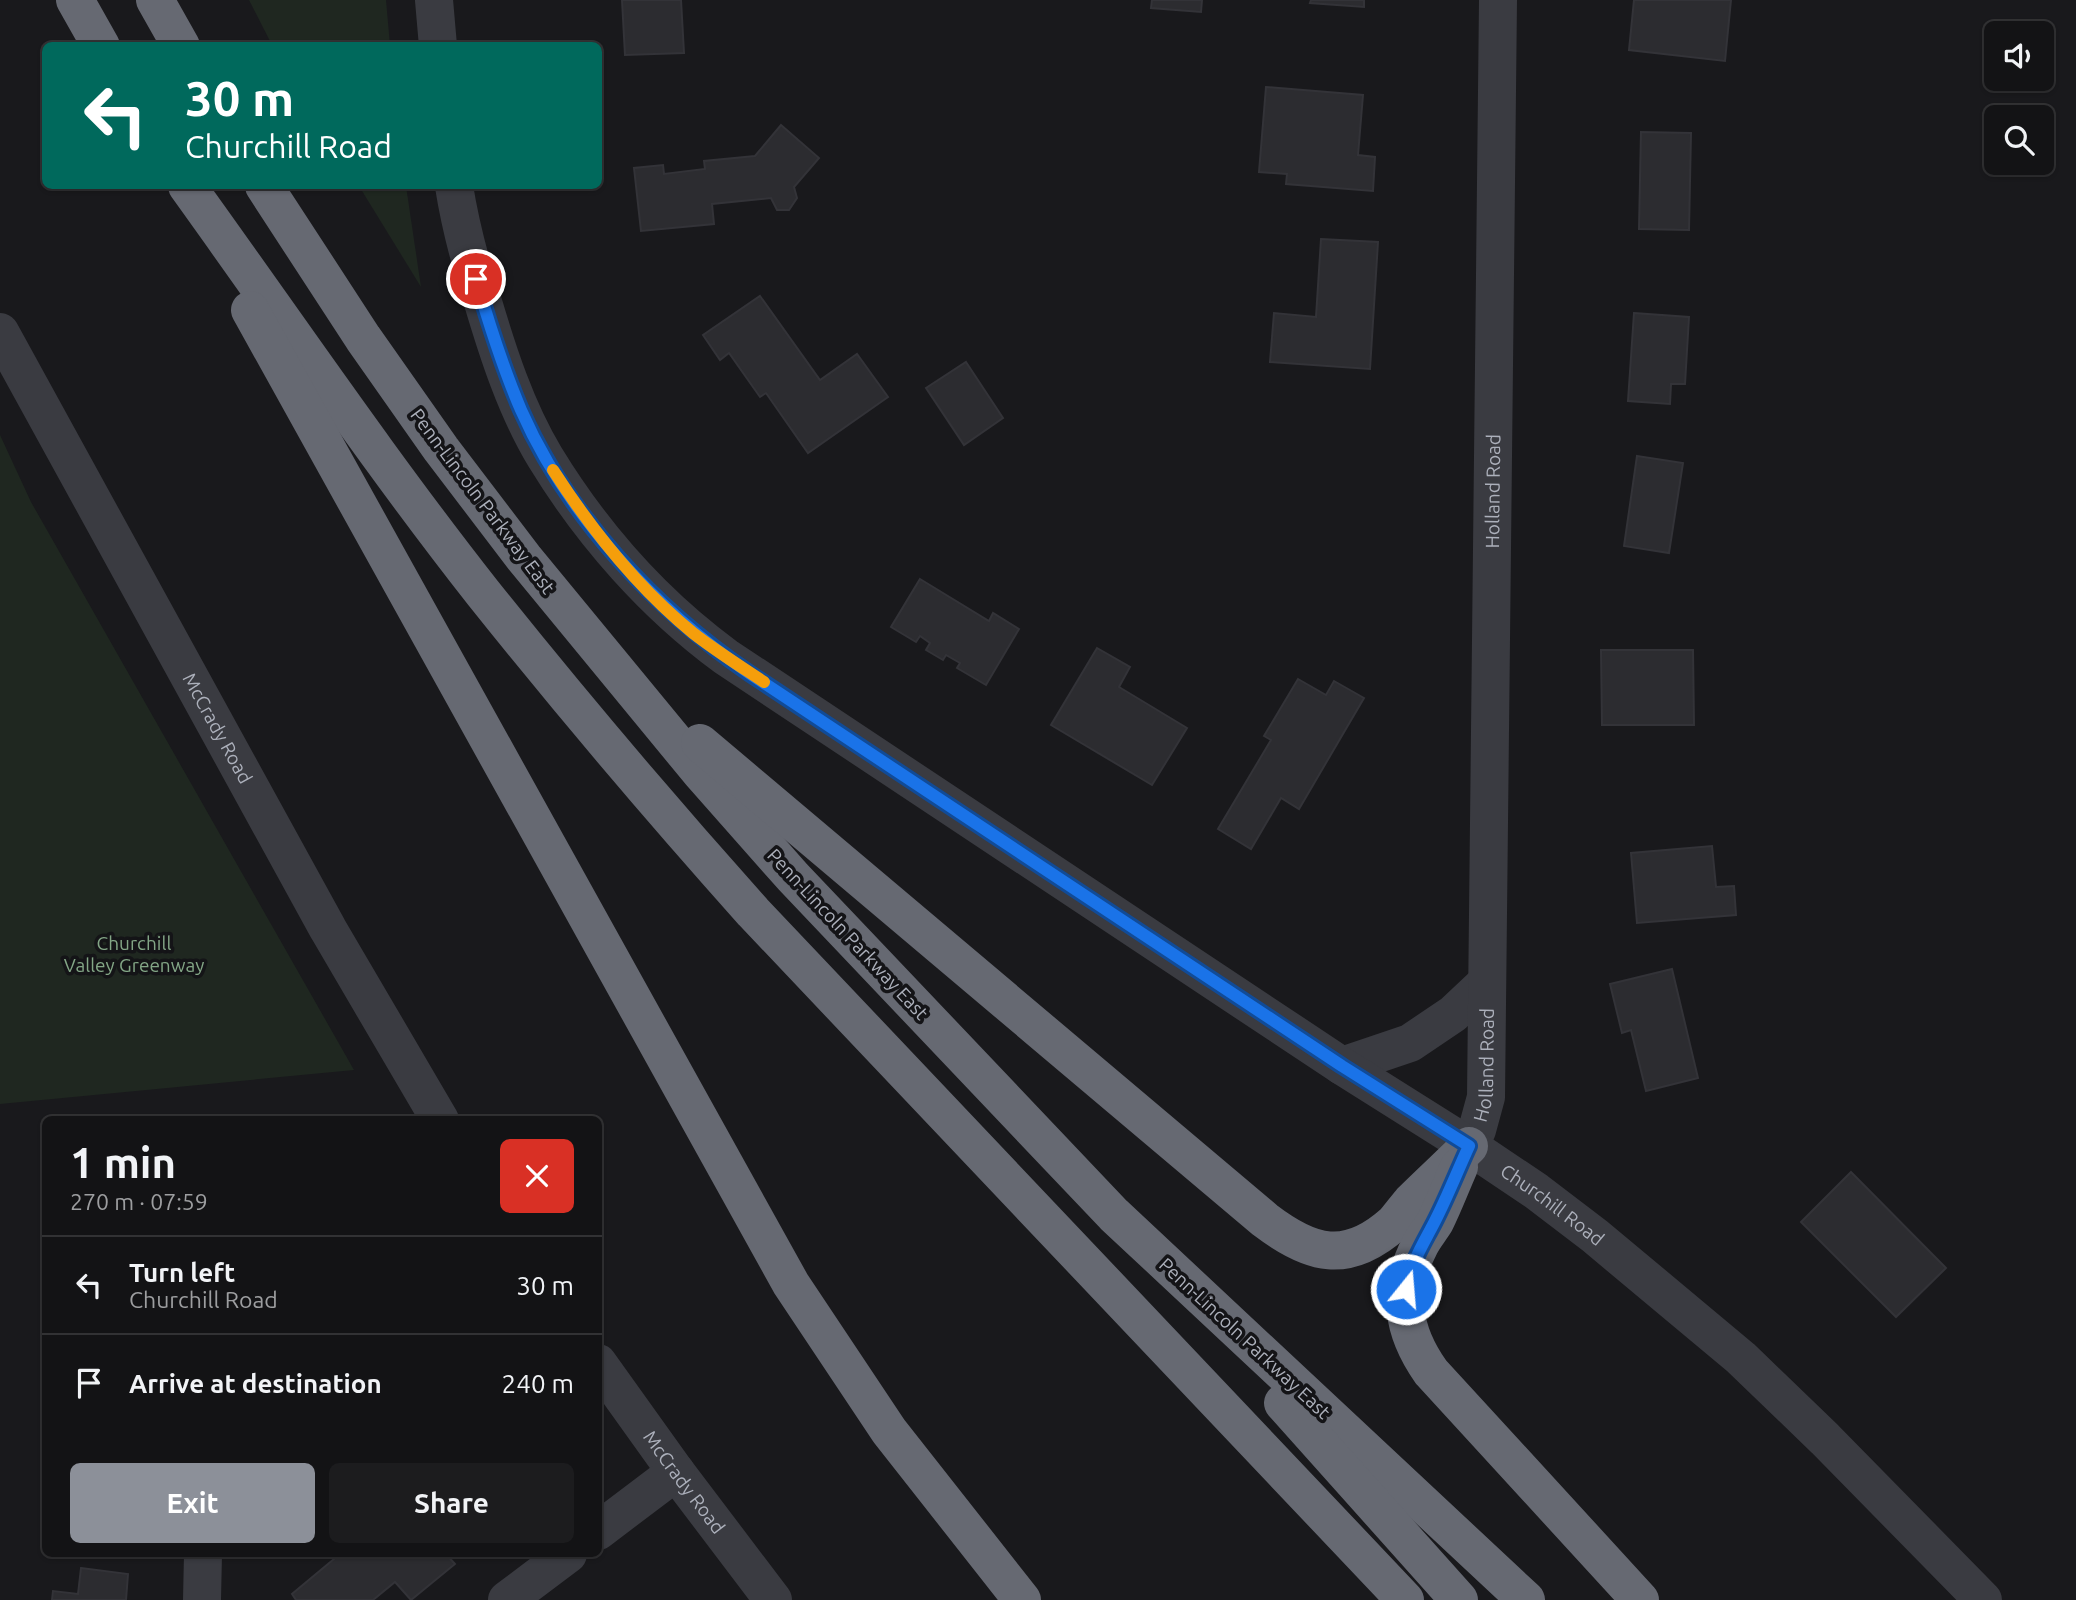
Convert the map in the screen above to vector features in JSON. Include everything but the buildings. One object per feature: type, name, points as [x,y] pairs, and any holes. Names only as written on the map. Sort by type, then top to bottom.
[{"type":"highway","points":[[75,0],[99,42]]},
{"type":"highway","points":[[155,0],[179,42]]},
{"type":"highway","points":[[183,189],[791,1284],[888,1431],[1022,1600]]},
{"type":"highway","points":[[189,189],[465,569],[660,808],[753,912],[1405,1600]]},
{"type":"highway","name":"Penn-Lincoln Parkway East","points":[[266,189],[363,338],[441,449],[524,558],[614,670],[793,877],[1114,1215],[1526,1600]]},
{"type":"highway","points":[[614,670],[1265,1220],[1302,1244],[1323,1250],[1342,1251],[1362,1245],[1396,1221],[1408,1205],[1469,1146]]},
{"type":"highway","points":[[1469,1146],[1411,1266],[1405,1312],[1409,1333],[1431,1373],[1640,1600]]},
{"type":"highway","points":[[1114,1215],[1459,1600]]},
{"type":"street","points":[[434,0],[438,42]]},
{"type":"street","name":"Holland Road","points":[[1469,1146],[1478,1130],[1486,1097],[1498,0]]},
{"type":"street","name":"Churchill Road","points":[[455,189],[470,261],[522,412],[544,455],[573,499],[605,541],[663,606],[726,657],[1342,1066],[1536,1191],[1595,1236],[1741,1358],[1825,1439],[1983,1600]]},
{"type":"street","name":"McCrady Road","points":[[0,332],[328,929],[438,1116]]},
{"type":"street","name":"Holland Road","points":[[1342,1066],[1410,1044],[1454,1014],[1487,982]]},
{"type":"street","name":"McCrady Road","points":[[602,1369],[773,1600]]},
{"type":"street","points":[[602,1528],[676,1472]]},
{"type":"street","points":[[202,1600],[203,1557]]},
{"type":"street","points":[[507,1600],[564,1557]]},
{"type":"green space","points":[[249,0],[386,0],[390,42],[270,42]]},
{"type":"green space","points":[[361,189],[406,189],[421,287]]},
{"type":"green space","name":"Churchill Valley Greenway","points":[[0,435],[31,502],[354,1070],[0,1104]]},
{"type":"slow traffic","points":[[553,470],[605,541],[663,606],[726,657],[764,682]]},
{"type":"route","points":[[476,279],[503,364],[522,412],[544,455],[605,541],[663,606],[749,673],[1342,1066],[1469,1146],[1434,1223],[1420,1245],[1411,1266],[1406,1289]]}]
